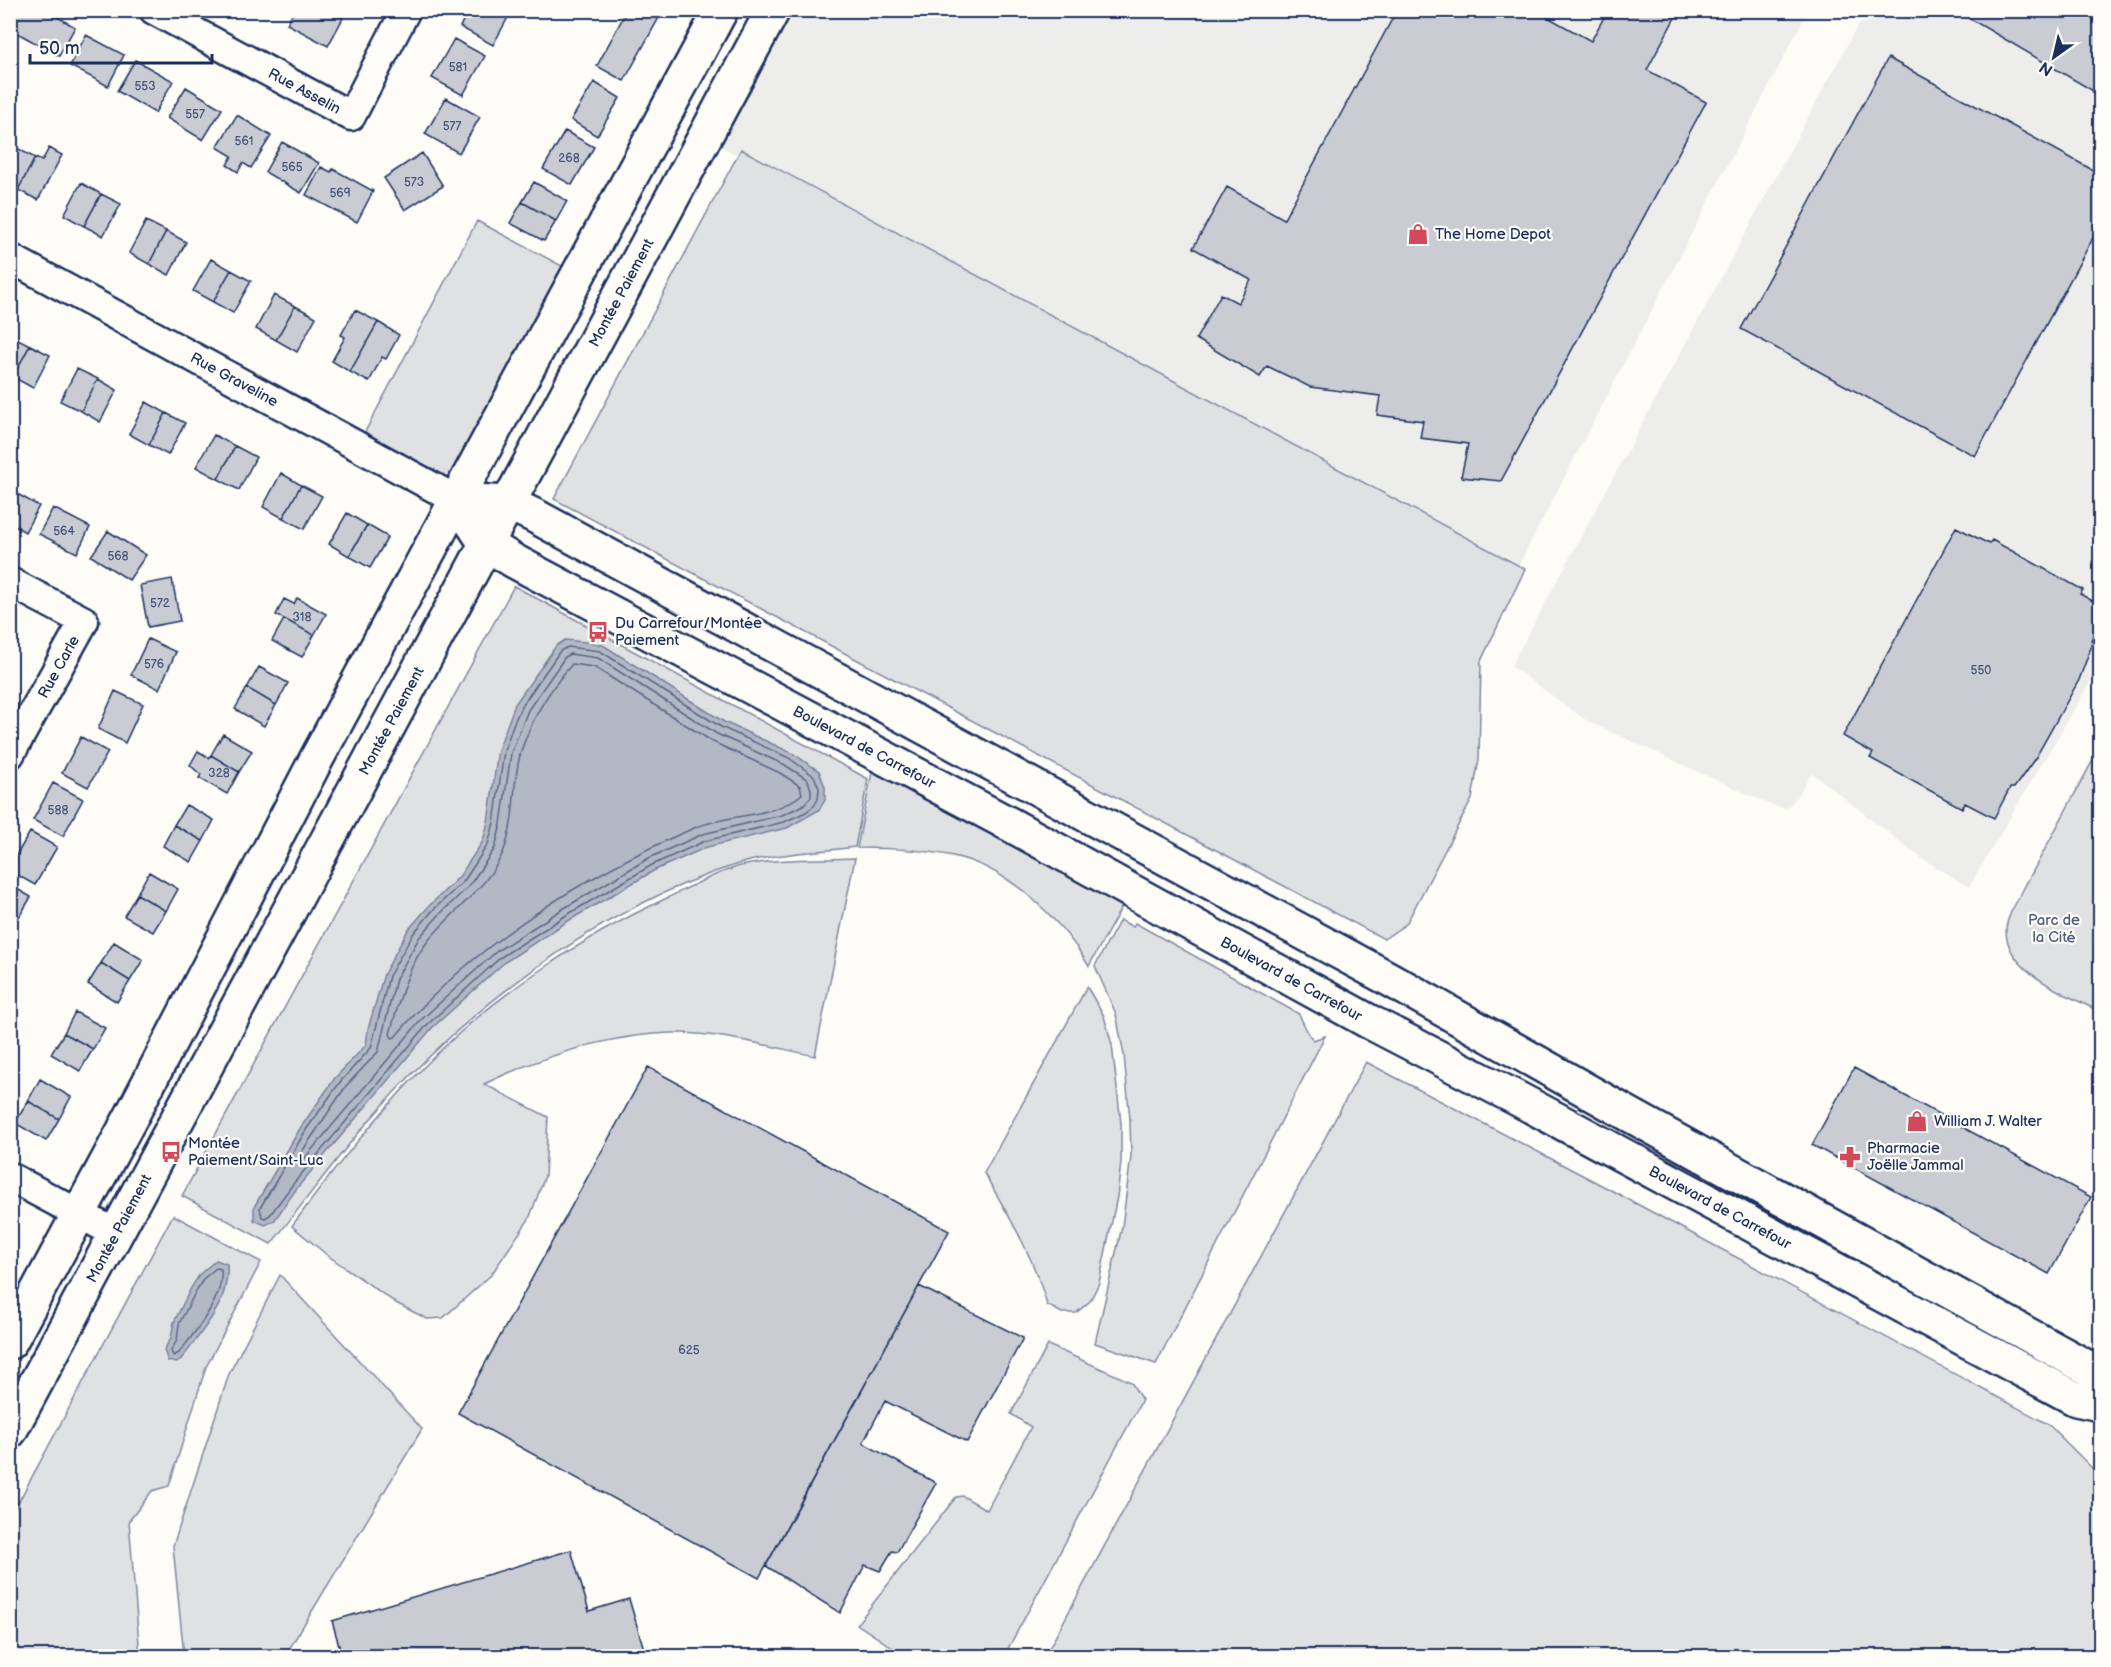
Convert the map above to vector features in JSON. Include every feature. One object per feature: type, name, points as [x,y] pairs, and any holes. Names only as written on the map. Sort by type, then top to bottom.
[{"type":"street","name":"Rue Asselin","points":[[154,10],[351,116],[406,10]]},
{"type":"street","points":[[10,1342],[317,758],[721,10]]},
{"type":"street","name":"Montée Paiement","points":[[10,1431],[773,10]]},
{"type":"street","name":"Rue Graveline","points":[[10,258],[457,500]]},
{"type":"street","points":[[457,500],[508,503],[1383,975],[2090,1369],[2100,1381]]},
{"type":"street","points":[[457,500],[486,544]]},
{"type":"street","name":"Boulevard de Carrefour","points":[[486,544],[1039,840],[1368,1021],[1522,1101],[2076,1399],[2100,1404]]},
{"type":"street","name":"Rue Carle","points":[[10,582],[84,621],[10,754]]},
{"type":"street","points":[[10,1177],[117,1234]]},
{"type":"shaded area","points":[[773,11],[1808,11],[1515,572],[705,138]]},
{"type":"shaded area","points":[[1876,11],[2100,11],[2100,666],[1969,887],[1921,858],[1812,773],[1786,809],[1769,804],[1587,721],[1511,666],[1858,25],[1870,20]]},
{"type":"green space","points":[[741,149],[1525,569],[1481,661],[1479,759],[1472,799],[1406,924],[1384,939],[554,499]]},
{"type":"green space","points":[[477,221],[577,274],[457,500],[357,447]]},
{"type":"green space","points":[[514,586],[868,779],[855,847],[752,860],[686,883],[634,907],[535,968],[445,1042],[404,1082],[354,1138],[271,1244],[182,1196]]},
{"type":"green space","name":"Parc de la Cité","points":[[2100,747],[2100,1012],[2041,981],[2028,970],[2016,959],[2009,945],[2006,930],[2011,912]]},
{"type":"green space","points":[[876,752],[1131,890],[1089,966],[1048,913],[1013,883],[994,872],[974,862],[953,856],[905,849],[857,848]]},
{"type":"green space","points":[[855,858],[815,1056],[743,1040],[706,1035],[670,1033],[646,1035],[574,1049],[484,1084],[548,1117],[545,1176],[529,1219],[491,1275],[443,1318],[427,1319],[396,1303],[327,1255],[292,1226],[387,1106],[448,1043],[506,995],[569,951],[634,914],[731,869],[777,861]]},
{"type":"green space","points":[[1120,920],[1133,927],[1135,923],[1299,1014],[1313,1040],[1325,1036],[1156,1364],[1095,1343],[1122,1227],[1131,1156],[1124,1055],[1116,1014],[1095,966]]},
{"type":"green space","points":[[1087,987],[1104,1016],[1112,1045],[1121,1123],[1121,1162],[1117,1197],[1099,1283],[1090,1301],[1076,1313],[1062,1313],[1047,1305],[1028,1253],[984,1173]]},
{"type":"green space","points":[[1366,1062],[2048,1424],[2100,1476],[2100,1656],[1045,1656]]},
{"type":"green space","points":[[173,1215],[261,1262],[206,1367],[169,1486],[152,1491],[129,1521],[140,1656],[11,1656],[11,1516]]},
{"type":"green space","points":[[280,1275],[422,1429],[285,1656],[184,1656],[173,1546],[229,1374]]},
{"type":"green space","points":[[1048,1345],[1131,1382],[1142,1400],[1004,1656],[905,1656],[857,1624],[956,1497],[963,1496],[987,1510],[1031,1427],[1011,1414]]},
{"type":"water","points":[[565,640],[603,645],[724,722],[792,753],[819,771],[825,787],[825,800],[819,810],[787,828],[707,847],[655,870],[568,921],[505,962],[432,1028],[297,1188],[274,1221],[265,1225],[254,1220],[254,1207],[301,1127],[335,1078],[366,1045],[368,1029],[384,974],[408,930],[459,877],[483,841],[488,822],[498,750],[515,704],[556,646]]},
{"type":"water","points":[[216,1260],[227,1264],[226,1285],[220,1303],[183,1357],[177,1363],[168,1361],[164,1350],[171,1338],[174,1322],[200,1274]]},
{"type":"building","points":[[18,10],[46,10],[75,27],[59,56],[10,29],[10,24]]},
{"type":"building","points":[[294,10],[329,10],[343,18],[328,46],[287,24]]},
{"type":"building","points":[[468,10],[512,10],[493,45],[460,27]]},
{"type":"building","points":[[627,10],[655,10],[661,14],[624,81],[597,66]]},
{"type":"building","name":"The Home Depot","points":[[1397,10],[1535,10],[1591,41],[1608,10],[1675,10],[1678,12],[1647,70],[1706,102],[1501,481],[1461,477],[1468,444],[1420,438],[1423,421],[1377,415],[1380,396],[1310,387],[1267,366],[1260,377],[1196,339],[1221,294],[1238,303],[1251,280],[1193,248],[1227,187],[1284,219]]},
{"type":"building","points":[[1955,10],[2100,10],[2100,95]]},
{"type":"building","points":[[86,35],[124,55],[108,86],[70,66]]},
{"type":"building","points":[[454,39],[485,56],[463,95],[432,78]]},
{"type":"building","points":[[1888,58],[2100,174],[2100,225],[1975,456],[1741,329]]},
{"type":"building","points":[[135,60],[173,81],[155,113],[117,91]]},
{"type":"building","points":[[594,82],[620,98],[597,136],[571,120]]},
{"type":"building","points":[[186,87],[222,109],[203,140],[167,118]]},
{"type":"building","points":[[446,98],[480,117],[459,153],[425,134]]},
{"type":"building","points":[[237,115],[271,136],[251,168],[243,163],[238,172],[227,165],[232,156],[217,147]]},
{"type":"building","points":[[565,131],[594,147],[572,185],[543,169]]},
{"type":"building","points":[[282,142],[319,163],[301,193],[265,172]]},
{"type":"building","points":[[15,147],[35,158],[18,190],[10,186],[10,155]]},
{"type":"building","points":[[49,148],[62,155],[38,200],[18,190],[35,158],[42,161]]},
{"type":"building","points":[[422,153],[443,186],[405,210],[384,178]]},
{"type":"building","points":[[321,167],[331,172],[333,169],[373,191],[357,222],[306,195]]},
{"type":"building","points":[[534,182],[567,201],[556,221],[522,202]]},
{"type":"building","points":[[81,183],[101,194],[84,226],[64,215]]},
{"type":"building","points":[[101,194],[121,204],[103,236],[84,226]]},
{"type":"building","points":[[522,202],[556,221],[544,241],[510,223]]},
{"type":"building","points":[[146,221],[166,231],[149,264],[129,253]]},
{"type":"building","points":[[166,231],[186,242],[169,275],[149,264]]},
{"type":"building","points":[[211,259],[231,270],[213,302],[193,291]]},
{"type":"building","points":[[231,270],[251,281],[233,313],[213,302]]},
{"type":"building","points":[[274,295],[295,306],[276,340],[256,329]]},
{"type":"building","points":[[295,306],[316,317],[297,352],[276,340]]},
{"type":"building","points":[[355,310],[378,322],[350,372],[332,361],[345,337],[341,335]]},
{"type":"building","points":[[378,322],[399,335],[386,359],[382,357],[369,382],[350,372]]},
{"type":"building","points":[[10,335],[30,345],[13,377],[10,376]]},
{"type":"building","points":[[30,345],[50,355],[33,388],[13,377]]},
{"type":"building","points":[[77,369],[98,379],[81,411],[60,401]]},
{"type":"building","points":[[98,379],[117,390],[100,422],[81,411]]},
{"type":"building","points":[[146,402],[166,413],[149,445],[129,434]]},
{"type":"building","points":[[166,413],[185,423],[168,455],[149,445]]},
{"type":"building","points":[[214,435],[235,446],[218,479],[196,467]]},
{"type":"building","points":[[235,446],[256,457],[239,490],[218,479]]},
{"type":"building","points":[[281,473],[301,485],[283,518],[263,507]]},
{"type":"building","points":[[301,485],[322,496],[304,529],[283,518]]},
{"type":"building","points":[[10,490],[39,506],[25,532],[10,523]]},
{"type":"building","points":[[53,508],[90,527],[77,553],[39,534]]},
{"type":"building","points":[[347,513],[367,525],[349,556],[329,544]]},
{"type":"building","points":[[367,525],[388,537],[370,568],[349,556]]},
{"type":"building","points":[[1956,527],[1989,544],[1992,540],[2083,590],[2080,594],[2100,605],[2100,622],[2091,640],[2093,642],[2079,680],[2036,757],[2014,788],[2010,788],[1994,818],[1965,803],[1962,808],[1870,758],[1873,753],[1843,736]]},
{"type":"building","points":[[108,531],[146,555],[129,580],[91,556]]},
{"type":"building","points":[[172,579],[180,621],[148,627],[140,585]]},
{"type":"building","points":[[297,598],[326,614],[314,635],[276,615],[284,599],[294,604]]},
{"type":"building","points":[[284,619],[314,635],[302,657],[272,641]]},
{"type":"building","points":[[148,639],[176,652],[159,689],[131,675]]},
{"type":"building","points":[[259,667],[288,683],[276,705],[247,688]]},
{"type":"building","points":[[247,688],[276,705],[264,726],[235,709]]},
{"type":"building","points":[[115,691],[143,704],[125,743],[98,729]]},
{"type":"building","points":[[223,734],[252,751],[239,772],[211,755]]},
{"type":"building","points":[[81,737],[108,752],[88,787],[62,773]]},
{"type":"building","points":[[198,751],[209,758],[211,755],[239,772],[227,794],[199,778],[201,775],[190,765]]},
{"type":"building","points":[[53,783],[83,799],[63,836],[33,820]]},
{"type":"building","points":[[186,805],[214,820],[203,841],[174,825]]},
{"type":"building","points":[[174,825],[203,841],[191,862],[163,846]]},
{"type":"building","points":[[30,832],[57,847],[35,885],[10,871],[10,866]]},
{"type":"building","points":[[149,872],[178,889],[166,911],[137,894]]},
{"type":"building","points":[[10,885],[31,897],[10,932]]},
{"type":"building","points":[[137,894],[166,911],[153,932],[124,916]]},
{"type":"building","points":[[114,942],[143,960],[130,981],[101,963]]},
{"type":"building","points":[[101,963],[130,981],[117,1002],[88,984]]},
{"type":"building","points":[[75,1012],[105,1028],[93,1049],[64,1033]]},
{"type":"building","points":[[64,1033],[93,1049],[80,1071],[51,1054]]},
{"type":"building","points":[[648,1067],[949,1231],[759,1578],[458,1413]]},
{"type":"building","points":[[1854,1068],[2091,1197],[2049,1274],[1812,1145]]},
{"type":"building","points":[[40,1079],[71,1097],[59,1119],[28,1101]]},
{"type":"building","points":[[28,1101],[59,1119],[46,1141],[15,1123]]},
{"type":"building","points":[[919,1286],[1023,1338],[967,1442],[885,1401],[863,1443],[936,1483],[897,1552],[892,1551],[880,1571],[865,1565],[840,1613],[766,1566]]},
{"type":"building","points":[[571,1550],[589,1611],[629,1599],[646,1656],[342,1656],[332,1621]]},
{"type":"place","name":"The Home Depot","points":[[1418,234]]},
{"type":"place","name":"Du Carrefour/Montée Paiement","points":[[598,632]]},
{"type":"place","name":"William J. Walter","points":[[1917,1121]]},
{"type":"place","name":"Montée Paiement/Saint-Luc","points":[[171,1152]]},
{"type":"place","name":"Pharmacie Joëlle Jammal","points":[[1850,1157]]}]
